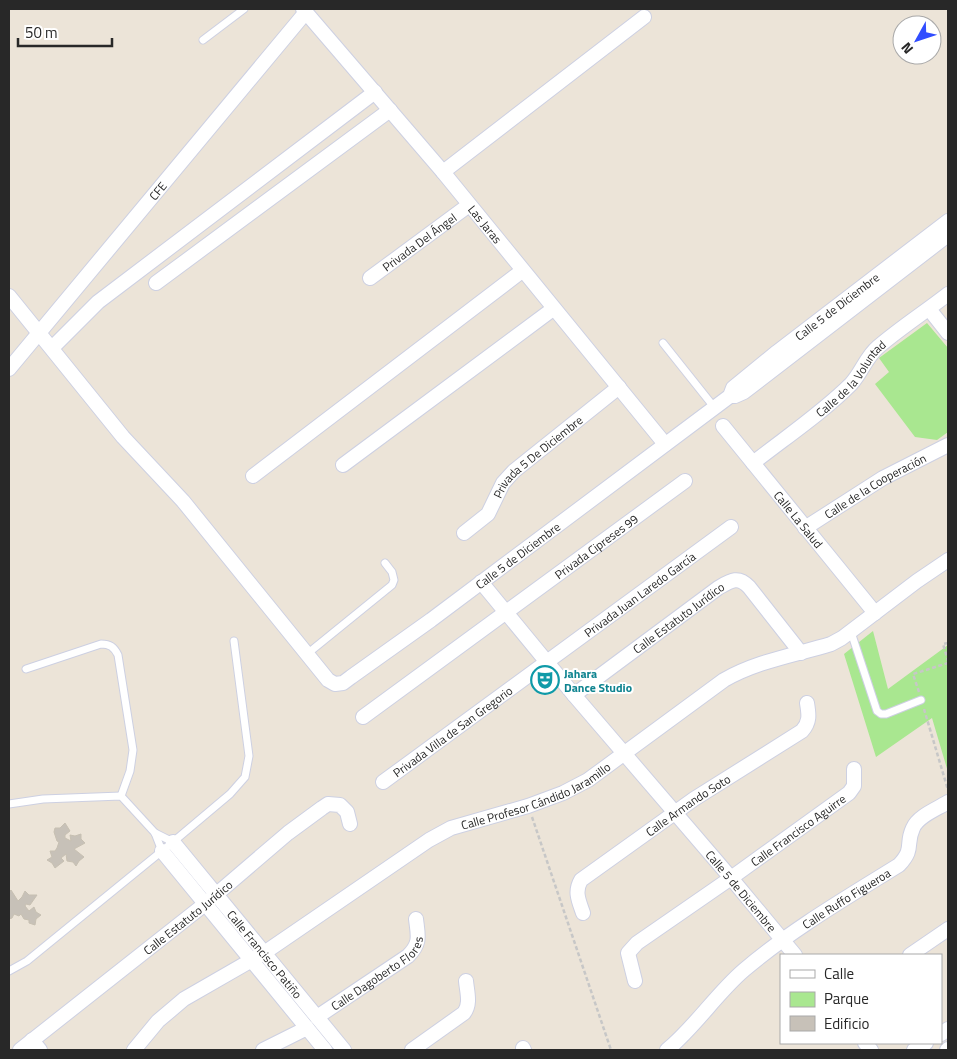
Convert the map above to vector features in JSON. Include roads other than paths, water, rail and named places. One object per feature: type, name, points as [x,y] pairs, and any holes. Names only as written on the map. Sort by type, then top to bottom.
[{"type":"street","name":"Las Jaras","points":[[305,10],[443,172],[665,444]]},
{"type":"street","name":"CFE","points":[[9,369],[305,10]]},
{"type":"street","points":[[443,172],[644,17]]},
{"type":"street","points":[[52,348],[98,302],[375,92]]},
{"type":"street","points":[[156,283],[390,110]]},
{"type":"street","name":"Privada Del Ángel","points":[[370,278],[468,205]]},
{"type":"street","name":"Calle 5 de Diciembre","points":[[795,954],[574,695],[481,582],[730,396],[733,388],[769,358],[948,221]]},
{"type":"street","name":"Calle 5 de Diciembre","points":[[730,396],[744,392],[948,235]]},
{"type":"street","points":[[253,476],[522,271]]},
{"type":"street","name":"Calle de la Voluntad","points":[[753,463],[809,420],[844,390],[860,373],[872,353],[948,294]]},
{"type":"street","points":[[9,296],[123,437],[183,501],[332,683],[343,682],[481,582]]},
{"type":"street","points":[[343,465],[553,309]]},
{"type":"street","points":[[929,309],[948,333]]},
{"type":"street","name":"Privada 5 De Diciembre","points":[[464,533],[488,514],[503,484],[514,472],[619,387]]},
{"type":"street","name":"Calle La Salud","points":[[723,426],[875,613]]},
{"type":"street","name":"Calle de la Cooperación","points":[[805,528],[883,478],[948,445]]},
{"type":"street","name":"Privada Cipreses 99","points":[[506,612],[685,481]]},
{"type":"street","name":"Privada Juan Laredo García","points":[[547,662],[731,527]]},
{"type":"street","name":"Calle Profesor Cándido Jaramillo","points":[[134,1050],[158,1021],[184,1000],[264,953],[429,840],[451,828],[528,806],[563,793],[588,780],[732,676],[761,663],[831,644],[851,632],[948,560]]},
{"type":"street","name":"Calle Estatuto Jurídico","points":[[574,695],[718,588],[738,580],[743,581],[749,587],[801,653]]},
{"type":"street","points":[[363,717],[506,612]]},
{"type":"street","name":"Privada Villa de San Gregorio","points":[[383,782],[547,662]]},
{"type":"street","name":"Calle Armando Soto","points":[[583,914],[576,892],[581,880],[675,813],[802,731],[807,726],[809,718],[807,703]]},
{"type":"street","name":"Calle Francisco Aguirre","points":[[635,981],[628,953],[636,943],[731,878],[849,793],[854,786],[854,769]]},
{"type":"street","name":"Calle Ruffo Figueroa","points":[[667,1050],[692,1028],[719,995],[743,971],[782,939],[899,865],[909,852],[913,828],[918,821],[948,802]]},
{"type":"street","name":"Calle Estatuto Jurídico","points":[[20,1050],[36,1045],[288,833],[328,804],[335,804],[344,808],[350,824]]},
{"type":"street","name":"Calle Francisco Patiño","points":[[173,842],[344,1050]]},
{"type":"street","name":"Calle Francisco Patiño","points":[[162,851],[325,1050]]},
{"type":"street","name":"Calle Dagoberto Flores","points":[[317,1017],[415,949],[419,937],[416,919]]},
{"type":"street","points":[[911,954],[948,929]]},
{"type":"street","points":[[412,1050],[464,1013],[468,1008],[466,981]]},
{"type":"street","points":[[263,1050],[307,1028]]},
{"type":"lane","points":[[203,40],[244,9]]},
{"type":"lane","points":[[663,343],[714,408]]},
{"type":"lane","points":[[307,654],[392,585],[393,576],[385,563]]},
{"type":"lane","points":[[851,632],[877,710],[881,714],[886,714],[921,700]]},
{"type":"lane","points":[[9,971],[27,961],[173,842],[230,794],[240,783],[247,770],[249,756],[234,641]]},
{"type":"lane","points":[[26,669],[101,644],[108,644],[114,648],[118,655],[132,750],[130,771],[121,796]]},
{"type":"lane","points":[[9,804],[43,799],[121,796],[155,833],[173,842]]},
{"type":"lane","points":[[155,833],[162,851]]},
{"type":"place","name":"Jahara Dance Studio","points":[[545,680]]}]
